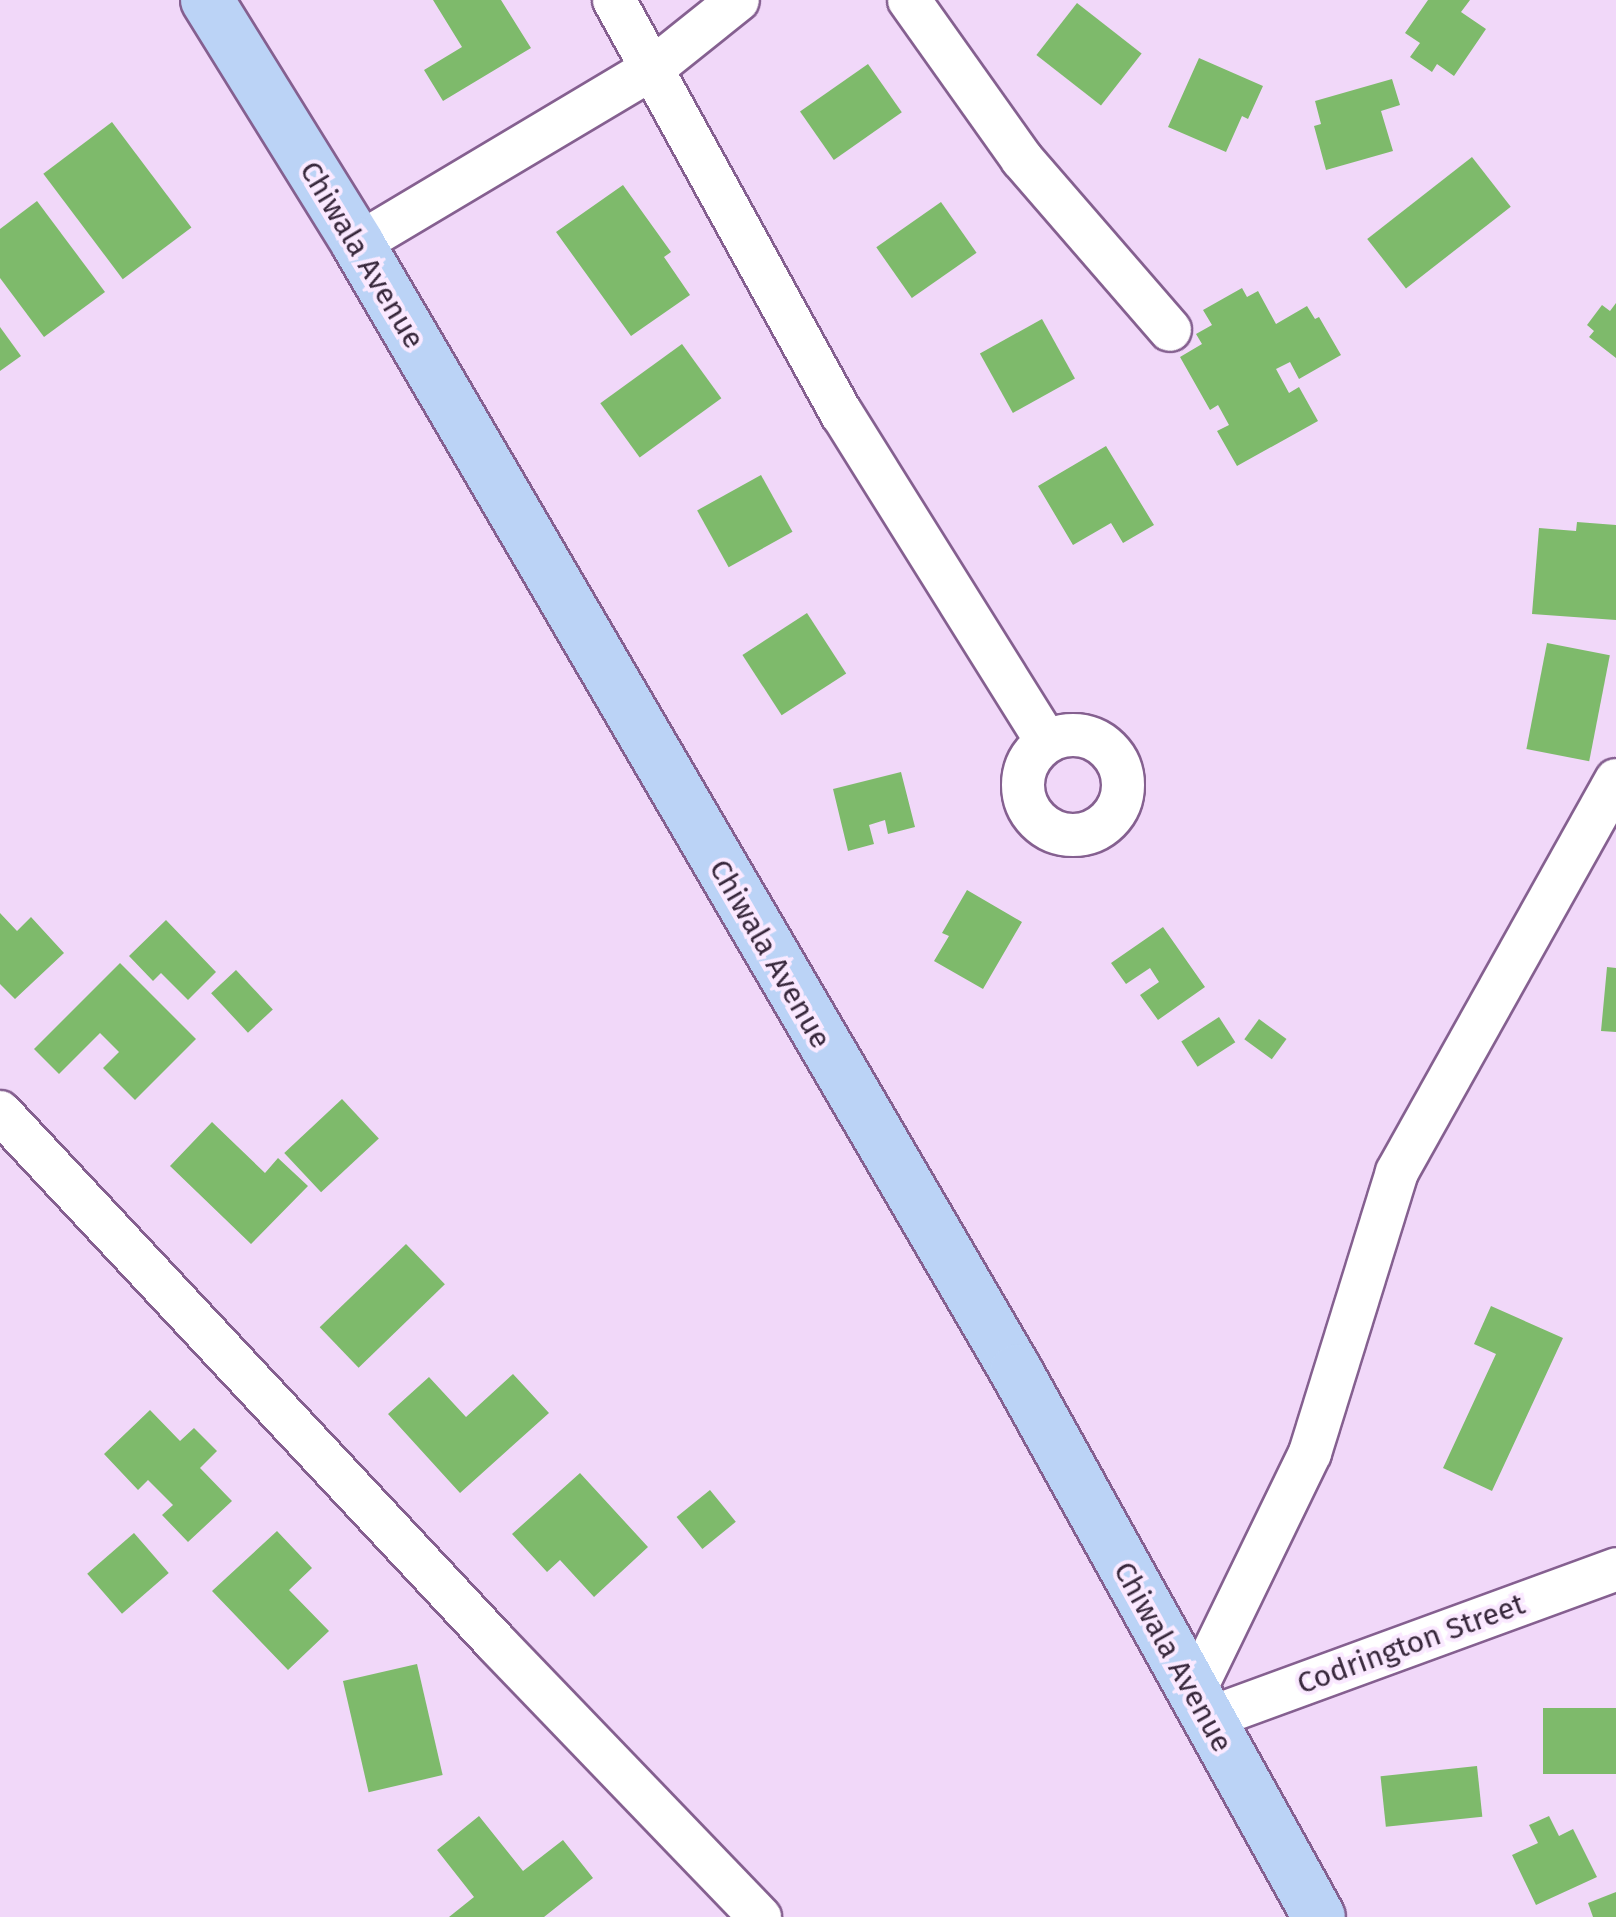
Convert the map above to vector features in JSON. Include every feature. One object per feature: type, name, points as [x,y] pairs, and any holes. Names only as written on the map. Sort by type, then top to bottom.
[{"type":"main road","name":"Chiwala Avenue","points":[[207,0],[358,244],[1016,1372],[1319,1917]]},
{"type":"street","points":[[614,0],[842,414],[1045,739]]},
{"type":"street","points":[[358,244],[652,69],[738,0]]},
{"type":"street","points":[[909,0],[1022,159],[1170,330]]},
{"type":"street","points":[[1200,1706],[1310,1453],[1397,1172],[1616,780]]},
{"type":"street","points":[[0,1112],[498,1646],[760,1917]]},
{"type":"street","name":"Codrington Street","points":[[1200,1706],[1616,1568]]},
{"type":"building","points":[[433,0],[501,0],[531,48],[443,101],[424,70],[462,47]]},
{"type":"building","points":[[1428,0],[1470,0],[1461,12],[1486,29],[1454,76],[1437,64],[1432,72],[1410,57],[1420,43],[1405,33]]},
{"type":"building","points":[[1077,3],[1142,53],[1101,105],[1036,55]]},
{"type":"building","points":[[1199,58],[1263,86],[1248,119],[1242,116],[1226,152],[1168,127]]},
{"type":"building","points":[[868,64],[902,112],[834,160],[800,112]]},
{"type":"building","points":[[1392,79],[1400,105],[1381,111],[1393,151],[1326,170],[1314,126],[1321,124],[1315,101]]},
{"type":"building","points":[[112,122],[191,227],[123,279],[43,174]]},
{"type":"building","points":[[1472,157],[1511,207],[1406,289],[1367,239]]},
{"type":"building","points":[[623,185],[671,252],[664,257],[690,295],[631,336],[556,232]]},
{"type":"building","points":[[37,201],[105,292],[44,337],[0,278],[0,229]]},
{"type":"building","points":[[941,202],[977,253],[912,298],[876,247]]},
{"type":"building","points":[[1242,288],[1247,297],[1258,291],[1276,324],[1307,306],[1315,319],[1319,317],[1341,355],[1299,379],[1290,362],[1276,369],[1289,393],[1299,387],[1318,421],[1237,466],[1217,431],[1229,425],[1218,405],[1210,410],[1180,357],[1202,344],[1196,334],[1212,325],[1203,310]]},
{"type":"building","points":[[1616,303],[1616,358],[1589,337],[1594,331],[1587,325],[1602,305],[1610,311]]},
{"type":"building","points":[[1042,319],[1075,378],[1013,413],[980,353]]},
{"type":"building","points":[[0,327],[21,356],[0,371]]},
{"type":"building","points":[[682,344],[721,398],[640,458],[600,403]]},
{"type":"building","points":[[1106,446],[1154,525],[1123,543],[1111,523],[1073,545],[1038,486]]},
{"type":"building","points":[[761,475],[793,532],[729,567],[697,510]]},
{"type":"building","points":[[1577,522],[1616,525],[1616,620],[1532,614],[1539,528],[1576,531]]},
{"type":"building","points":[[807,613],[846,673],[782,715],[742,655]]},
{"type":"building","points":[[1547,643],[1610,655],[1589,761],[1526,749]]},
{"type":"building","points":[[901,772],[915,827],[888,834],[885,820],[869,825],[874,844],[848,851],[833,789]]},
{"type":"building","points":[[967,890],[1022,922],[983,989],[934,961],[949,936],[942,933]]},
{"type":"building","points":[[0,913],[17,931],[31,917],[64,953],[15,999],[0,984]]},
{"type":"building","points":[[166,920],[216,972],[188,1000],[161,973],[153,981],[129,956]]},
{"type":"building","points":[[1163,927],[1205,987],[1158,1020],[1140,995],[1159,982],[1150,968],[1126,984],[1111,963]]},
{"type":"building","points":[[120,963],[196,1039],[135,1100],[103,1068],[119,1052],[100,1033],[59,1074],[34,1049]]},
{"type":"building","points":[[1607,967],[1616,968],[1616,1032],[1601,1031]]},
{"type":"building","points":[[236,970],[273,1009],[248,1033],[211,993]]},
{"type":"building","points":[[1219,1017],[1235,1042],[1198,1067],[1181,1042]]},
{"type":"building","points":[[1259,1019],[1287,1039],[1272,1059],[1244,1039]]},
{"type":"building","points":[[342,1099],[379,1138],[321,1192],[284,1153]]},
{"type":"building","points":[[212,1122],[265,1173],[278,1158],[308,1186],[251,1244],[170,1166]]},
{"type":"building","points":[[406,1244],[445,1284],[359,1368],[320,1327]]},
{"type":"building","points":[[1491,1306],[1563,1338],[1492,1491],[1443,1468],[1496,1354],[1474,1344]]},
{"type":"building","points":[[513,1374],[549,1413],[460,1493],[388,1414],[429,1377],[466,1417]]},
{"type":"building","points":[[150,1410],[180,1441],[194,1428],[217,1451],[200,1468],[232,1501],[188,1542],[162,1515],[173,1505],[148,1480],[138,1490],[104,1454]]},
{"type":"building","points":[[580,1473],[648,1547],[594,1597],[560,1560],[547,1572],[512,1534]]},
{"type":"building","points":[[710,1490],[736,1522],[702,1549],[677,1517]]},
{"type":"building","points":[[277,1531],[312,1568],[289,1590],[329,1631],[288,1670],[212,1591]]},
{"type":"building","points":[[134,1533],[169,1573],[122,1614],[87,1574]]},
{"type":"building","points":[[417,1664],[443,1775],[369,1792],[343,1681]]},
{"type":"building","points":[[1543,1708],[1616,1708],[1616,1774],[1543,1774]]},
{"type":"building","points":[[1477,1766],[1482,1817],[1386,1827],[1381,1776]]},
{"type":"building","points":[[479,1816],[523,1871],[563,1840],[593,1878],[544,1917],[449,1917],[474,1897],[437,1850]]},
{"type":"building","points":[[1549,1816],[1559,1836],[1573,1829],[1597,1877],[1536,1905],[1512,1855],[1538,1843],[1529,1825]]},
{"type":"building","points":[[1616,1892],[1616,1917],[1593,1917],[1588,1903]]}]
